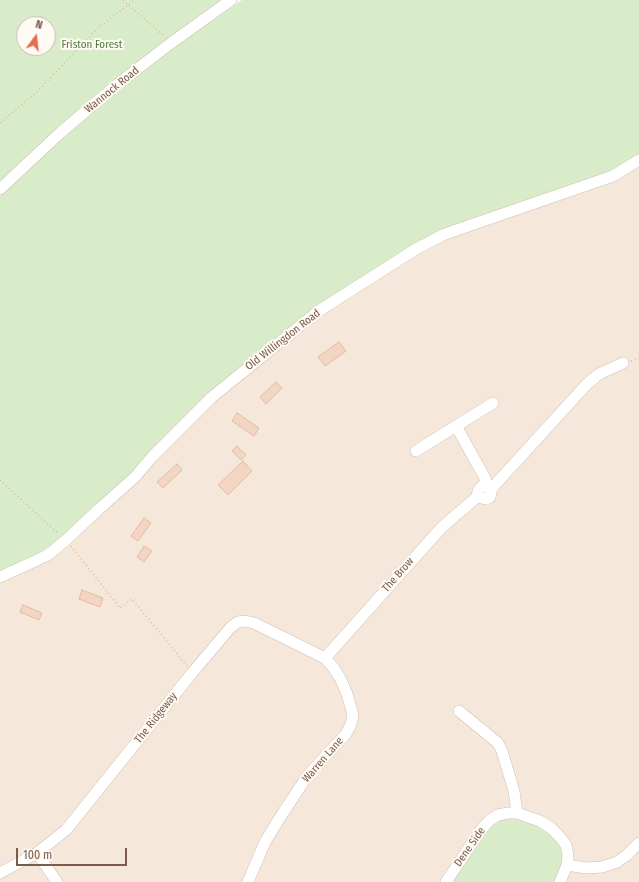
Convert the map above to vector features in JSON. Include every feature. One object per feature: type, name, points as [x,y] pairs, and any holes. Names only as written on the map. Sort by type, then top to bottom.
[{"type":"street","name":"Wannock Road","points":[[0,189],[60,133],[120,82],[171,43],[232,0]]},
{"type":"street","name":"Old Willingdon Road","points":[[0,577],[48,555],[66,540],[135,477],[152,457],[212,397],[317,312],[416,249],[445,234],[613,176],[639,160]]},
{"type":"street","name":"The Brow","points":[[325,658],[442,526],[477,498],[478,491],[482,486],[489,487],[586,385],[599,374],[623,363]]},
{"type":"street","points":[[416,451],[493,403]]},
{"type":"street","points":[[456,426],[489,487]]},
{"type":"street","name":"The Ridgeway","points":[[0,873],[37,853],[66,830],[192,672],[231,627],[238,622],[245,621],[254,624],[325,658]]},
{"type":"street","name":"Warren Lane","points":[[248,882],[265,842],[279,819],[308,775],[346,734],[351,724],[352,715],[347,694],[340,678],[325,658]]},
{"type":"street","points":[[459,710],[498,743],[502,751],[512,786],[516,813]]},
{"type":"street","name":"Dene Side","points":[[446,882],[480,831],[490,820],[498,815],[508,813],[516,813],[540,821],[551,828],[560,837],[566,845],[568,856],[567,866],[560,882]]},
{"type":"street","points":[[567,866],[586,868],[602,867],[617,862],[627,855],[639,843]]},
{"type":"street","points":[[37,853],[57,882]]},
{"type":"path","points":[[123,0],[171,43]]},
{"type":"path","points":[[0,123],[36,93],[99,27],[135,0]]},
{"type":"path","points":[[0,480],[66,540],[120,608],[132,599],[192,672]]},
{"type":"shaded area","points":[[639,156],[639,882],[0,882],[0,575],[36,560],[101,504],[197,407],[413,244]]},
{"type":"green space","name":"Friston Forest","points":[[0,0],[225,0],[80,108],[0,184]]},
{"type":"green space","points":[[242,0],[639,0],[639,156],[612,172],[413,244],[197,407],[69,534],[0,575],[0,196],[79,123],[180,42]]},
{"type":"green space","points":[[519,816],[558,837],[565,856],[556,882],[450,882],[494,820]]},
{"type":"building","points":[[339,342],[346,351],[325,366],[318,357]]},
{"type":"building","points":[[276,382],[282,388],[266,404],[260,397]]},
{"type":"building","points":[[237,413],[259,428],[254,436],[232,421]]},
{"type":"building","points":[[237,446],[246,455],[241,460],[232,451]]},
{"type":"building","points":[[243,461],[252,471],[228,495],[218,485]]},
{"type":"building","points":[[177,464],[182,470],[163,488],[157,482]]},
{"type":"building","points":[[144,518],[151,523],[138,541],[131,536]]},
{"type":"building","points":[[144,546],[152,551],[144,562],[137,557]]},
{"type":"building","points":[[82,590],[103,598],[100,607],[79,599]]},
{"type":"building","points":[[23,605],[42,613],[39,620],[20,612]]}]
